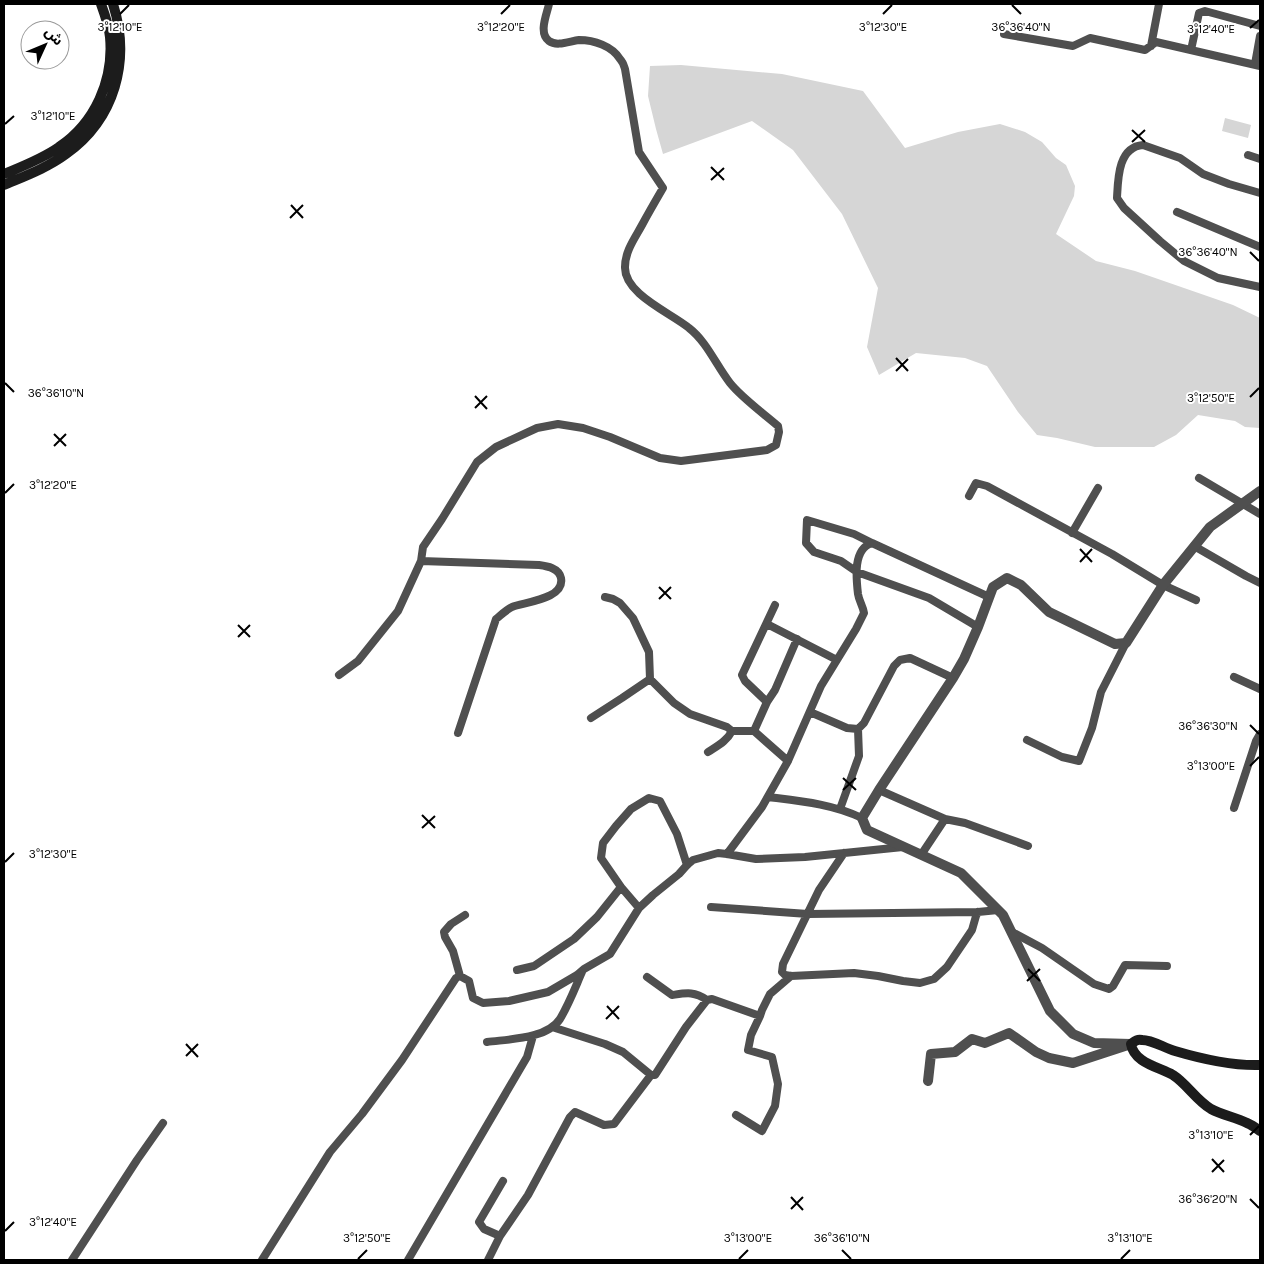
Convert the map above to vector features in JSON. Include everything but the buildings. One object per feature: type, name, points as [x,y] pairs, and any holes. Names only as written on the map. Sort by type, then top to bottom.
[{"type":"main road","points":[[4,174],[61,146],[76,134],[96,106],[104,90],[110,55],[107,19],[101,4]]},
{"type":"main road","points":[[4,185],[35,172],[66,154],[96,126],[106,110],[114,92],[121,55],[117,17],[112,4]]},
{"type":"main road","points":[[1260,1065],[1229,1064],[1173,1050],[1144,1040],[1137,1040],[1131,1044],[1132,1050],[1143,1061],[1175,1076],[1210,1108],[1248,1123],[1260,1131]]},
{"type":"street","points":[[338,675],[358,661],[398,611],[420,561],[424,547],[477,462],[496,447],[537,428],[558,424],[583,428],[610,437],[660,458],[681,460],[767,450],[776,445],[779,432],[778,426],[730,384],[705,345],[690,328],[643,296],[632,286],[627,278],[625,267],[628,251],[663,188],[639,152],[626,69],[620,58],[610,49],[595,42],[580,40],[555,44],[548,40],[544,24],[550,4]]},
{"type":"street","points":[[1151,46],[1158,4]]},
{"type":"street","points":[[1191,50],[1200,13],[1205,11],[1260,26]]},
{"type":"street","points":[[1004,34],[1073,46],[1090,38],[1145,50],[1156,42],[1258,65],[1260,36]]},
{"type":"street","points":[[1260,193],[1203,174],[1180,158],[1138,145],[1129,151],[1124,158],[1116,198],[1124,208],[1184,261],[1218,278],[1260,287]]},
{"type":"street","points":[[1248,155],[1260,159]]},
{"type":"street","points":[[1177,212],[1260,247]]},
{"type":"street","points":[[1199,478],[1260,514]]},
{"type":"street","points":[[969,496],[976,483],[987,486],[1112,554],[1163,585],[1196,600]]},
{"type":"street","points":[[1072,533],[1098,488]]},
{"type":"street","points":[[1027,740],[1062,757],[1079,761],[1092,728],[1101,692],[1126,643],[1163,585],[1210,527],[1260,491]]},
{"type":"street","points":[[978,627],[929,598],[857,572],[841,561],[814,552],[806,543],[807,520],[854,534],[989,597]]},
{"type":"street","points":[[727,854],[762,807],[788,761],[821,686],[864,613],[858,594],[856,566],[860,554],[866,545],[872,543]]},
{"type":"street","points":[[1194,546],[1260,583]]},
{"type":"street","points":[[420,561],[539,565],[550,567],[558,573],[561,579],[559,589],[549,597],[510,608],[496,619],[458,732]]},
{"type":"street","points":[[862,818],[964,659],[993,587],[1007,578],[1021,584],[1049,612],[1115,644],[1126,643]]},
{"type":"street","points":[[605,597],[613,599],[620,604],[633,618],[649,652],[650,679],[674,703],[690,714],[732,730],[754,731],[788,761]]},
{"type":"street","points":[[767,702],[745,682],[742,675],[776,605]]},
{"type":"street","points":[[766,624],[837,660]]},
{"type":"street","points":[[754,731],[767,702],[775,690],[797,639]]},
{"type":"street","points":[[840,809],[859,756],[858,729],[864,723],[894,666],[900,660],[910,658],[953,678]]},
{"type":"street","points":[[1234,677],[1260,689]]},
{"type":"street","points":[[590,718],[650,679]]},
{"type":"street","points":[[810,712],[848,728],[858,729]]},
{"type":"street","points":[[708,752],[730,736],[732,730]]},
{"type":"street","points":[[1234,808],[1260,734]]},
{"type":"street","points":[[879,790],[945,819],[965,823],[1028,846]]},
{"type":"street","points":[[768,796],[826,805],[850,812],[862,818],[867,830],[961,873],[1003,915],[1050,1011],[1073,1034],[1094,1043],[1131,1044]]},
{"type":"street","points":[[639,908],[621,888],[600,858],[603,843],[632,808],[649,798],[660,802],[677,834],[687,864]]},
{"type":"street","points":[[921,855],[945,819]]},
{"type":"street","points":[[465,915],[451,924],[444,932],[453,951],[460,976],[468,981],[473,998],[483,1003],[509,1001],[548,992],[610,954],[639,908],[693,860],[718,853],[756,859],[805,857],[904,847]]},
{"type":"street","points":[[844,853],[820,890],[783,964],[782,972],[784,975],[854,973],[903,982],[920,983],[934,979],[947,967],[972,930],[978,912]]},
{"type":"street","points":[[517,970],[534,966],[574,939],[597,917],[621,888]]},
{"type":"street","points":[[711,907],[808,914],[978,912],[998,910]]},
{"type":"street","points":[[1012,932],[1042,948],[1094,984],[1109,989],[1113,986],[1124,965],[1167,966]]},
{"type":"street","points":[[487,1042],[533,1036],[549,1029],[559,1020],[584,969]]},
{"type":"street","points":[[262,1260],[330,1152],[362,1114],[402,1060],[456,978],[460,976]]},
{"type":"street","points":[[736,1115],[762,1131],[776,1106],[778,1084],[772,1057],[748,1050],[750,1035],[770,994],[791,976]]},
{"type":"street","points":[[647,977],[672,995],[690,993],[760,1016]]},
{"type":"street","points":[[488,1260],[500,1236],[528,1195],[570,1117],[575,1112],[604,1125],[614,1124],[651,1075],[655,1075],[686,1027],[707,1000]]},
{"type":"street","points":[[552,1026],[623,1052],[651,1075]]},
{"type":"street","points":[[928,1081],[930,1054],[955,1052],[972,1039],[984,1043],[1009,1033],[1036,1052],[1049,1058],[1073,1063],[1131,1044]]},
{"type":"street","points":[[408,1260],[527,1057],[533,1036]]},
{"type":"street","points":[[72,1260],[163,1123]]},
{"type":"street","points":[[500,1236],[484,1229],[479,1222],[503,1180]]},
{"type":"shaded area","points":[[681,65],[782,74],[863,91],[905,148],[958,132],[1000,124],[1025,132],[1042,142],[1056,158],[1066,165],[1075,186],[1074,196],[1056,234],[1096,261],[1135,271],[1233,305],[1260,318],[1260,428],[1245,427],[1235,421],[1198,415],[1176,435],[1154,447],[1095,447],[1037,435],[1018,412],[987,366],[965,358],[916,353],[879,375],[867,347],[878,288],[842,214],[793,150],[752,121],[663,154],[648,96],[650,66]]},
{"type":"shaded area","points":[[1225,118],[1251,125],[1248,138],[1222,131]]}]
